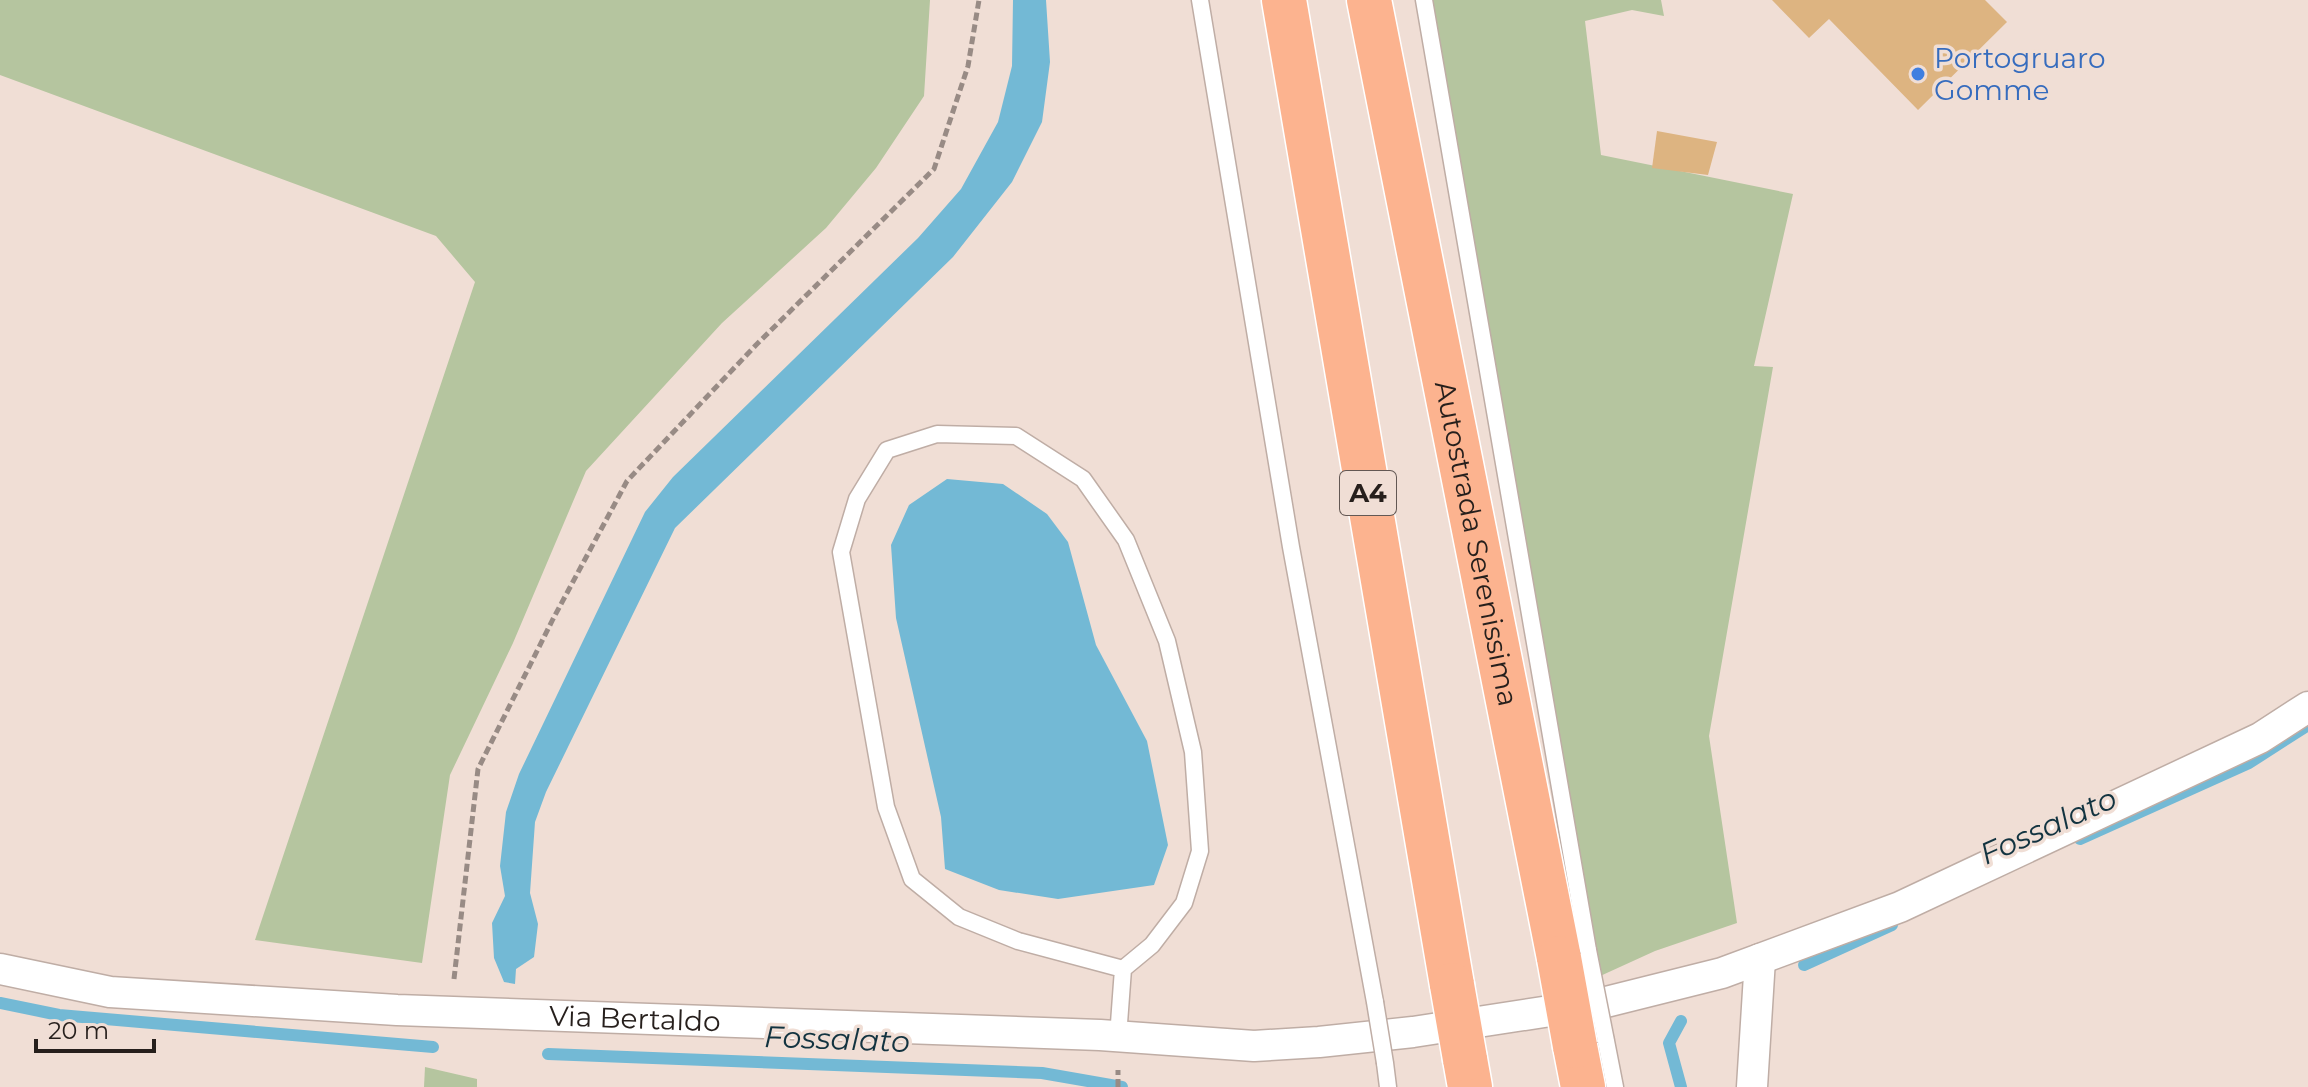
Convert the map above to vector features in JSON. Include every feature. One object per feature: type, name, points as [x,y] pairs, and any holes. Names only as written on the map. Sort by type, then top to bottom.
[{"type":"highway","name":"A4","points":[[1284,0],[1467,1073]]},
{"type":"highway","name":"Autostrada Serenissima","points":[[1369,0],[1574,954],[1588,1058]]},
{"type":"street","name":"Via Bertaldo","points":[[0,969],[110,992],[451,1012],[1118,1037],[1254,1046],[1319,1042],[1602,1003],[1722,973],[1915,900],[2260,738],[2308,707]]},
{"type":"street","points":[[1752,1087],[1760,959]]},
{"type":"lane","points":[[1200,0],[1291,547],[1388,1087]]},
{"type":"lane","points":[[1424,0],[1574,954]]},
{"type":"lane","points":[[1118,1037],[1123,969],[1152,945],[1184,903],[1200,851],[1193,752],[1167,641],[1126,540],[1083,479],[1016,436],[937,434],[887,450],[857,499],[841,552],[886,807],[912,879],[959,917],[1018,941],[1123,969]]},
{"type":"lane","points":[[1588,1058],[1615,1087]]},
{"type":"path","points":[[451,1012],[478,769],[553,619],[627,481],[788,312],[934,169],[968,66],[979,0]]},
{"type":"path","points":[[1118,1070],[1118,1087]]},
{"type":"green space","points":[[0,0],[930,0],[924,96],[876,168],[826,228],[722,323],[586,471],[513,643],[450,775],[422,963],[255,940],[475,282],[436,236],[0,75]]},
{"type":"green space","points":[[1431,0],[1661,0],[1664,16],[1632,10],[1585,21],[1601,155],[1793,194],[1754,366],[1773,367],[1709,736],[1737,923],[1655,951],[1598,977]]},
{"type":"green space","points":[[425,1067],[477,1079],[477,1087],[424,1087]]},
{"type":"water","points":[[1013,0],[1046,0],[1050,62],[1042,122],[1012,182],[953,257],[675,528],[546,792],[535,822],[530,893],[538,924],[534,957],[516,969],[515,984],[504,982],[494,958],[492,923],[505,896],[500,866],[506,812],[519,774],[645,512],[673,477],[918,238],[961,189],[998,122],[1012,66]]},
{"type":"water","points":[[947,479],[1003,484],[1047,514],[1068,542],[1096,645],[1147,741],[1168,845],[1154,885],[1058,899],[999,890],[945,869],[941,817],[896,618],[891,545],[909,505]]},
{"type":"building","name":"Portogruaro Gomme","points":[[1772,0],[1985,0],[2007,22],[1918,110],[1829,19],[1809,38]]},
{"type":"building","points":[[1657,131],[1717,142],[1708,175],[1652,168]]},
{"type":"waterway","name":"Fossalato","points":[[2080,839],[2249,763],[2308,725]]},
{"type":"waterway","name":"Fossalato","points":[[1804,965],[1892,925]]},
{"type":"waterway","name":"Fossalato","points":[[0,1003],[59,1015],[433,1047]]},
{"type":"waterway","name":"Fossalato","points":[[1681,1021],[1669,1043],[1681,1087]]},
{"type":"waterway","name":"Fossalato","points":[[548,1054],[1042,1073],[1122,1087]]},
{"type":"place","name":"Portogruaro Gomme","points":[[1918,74]]}]
